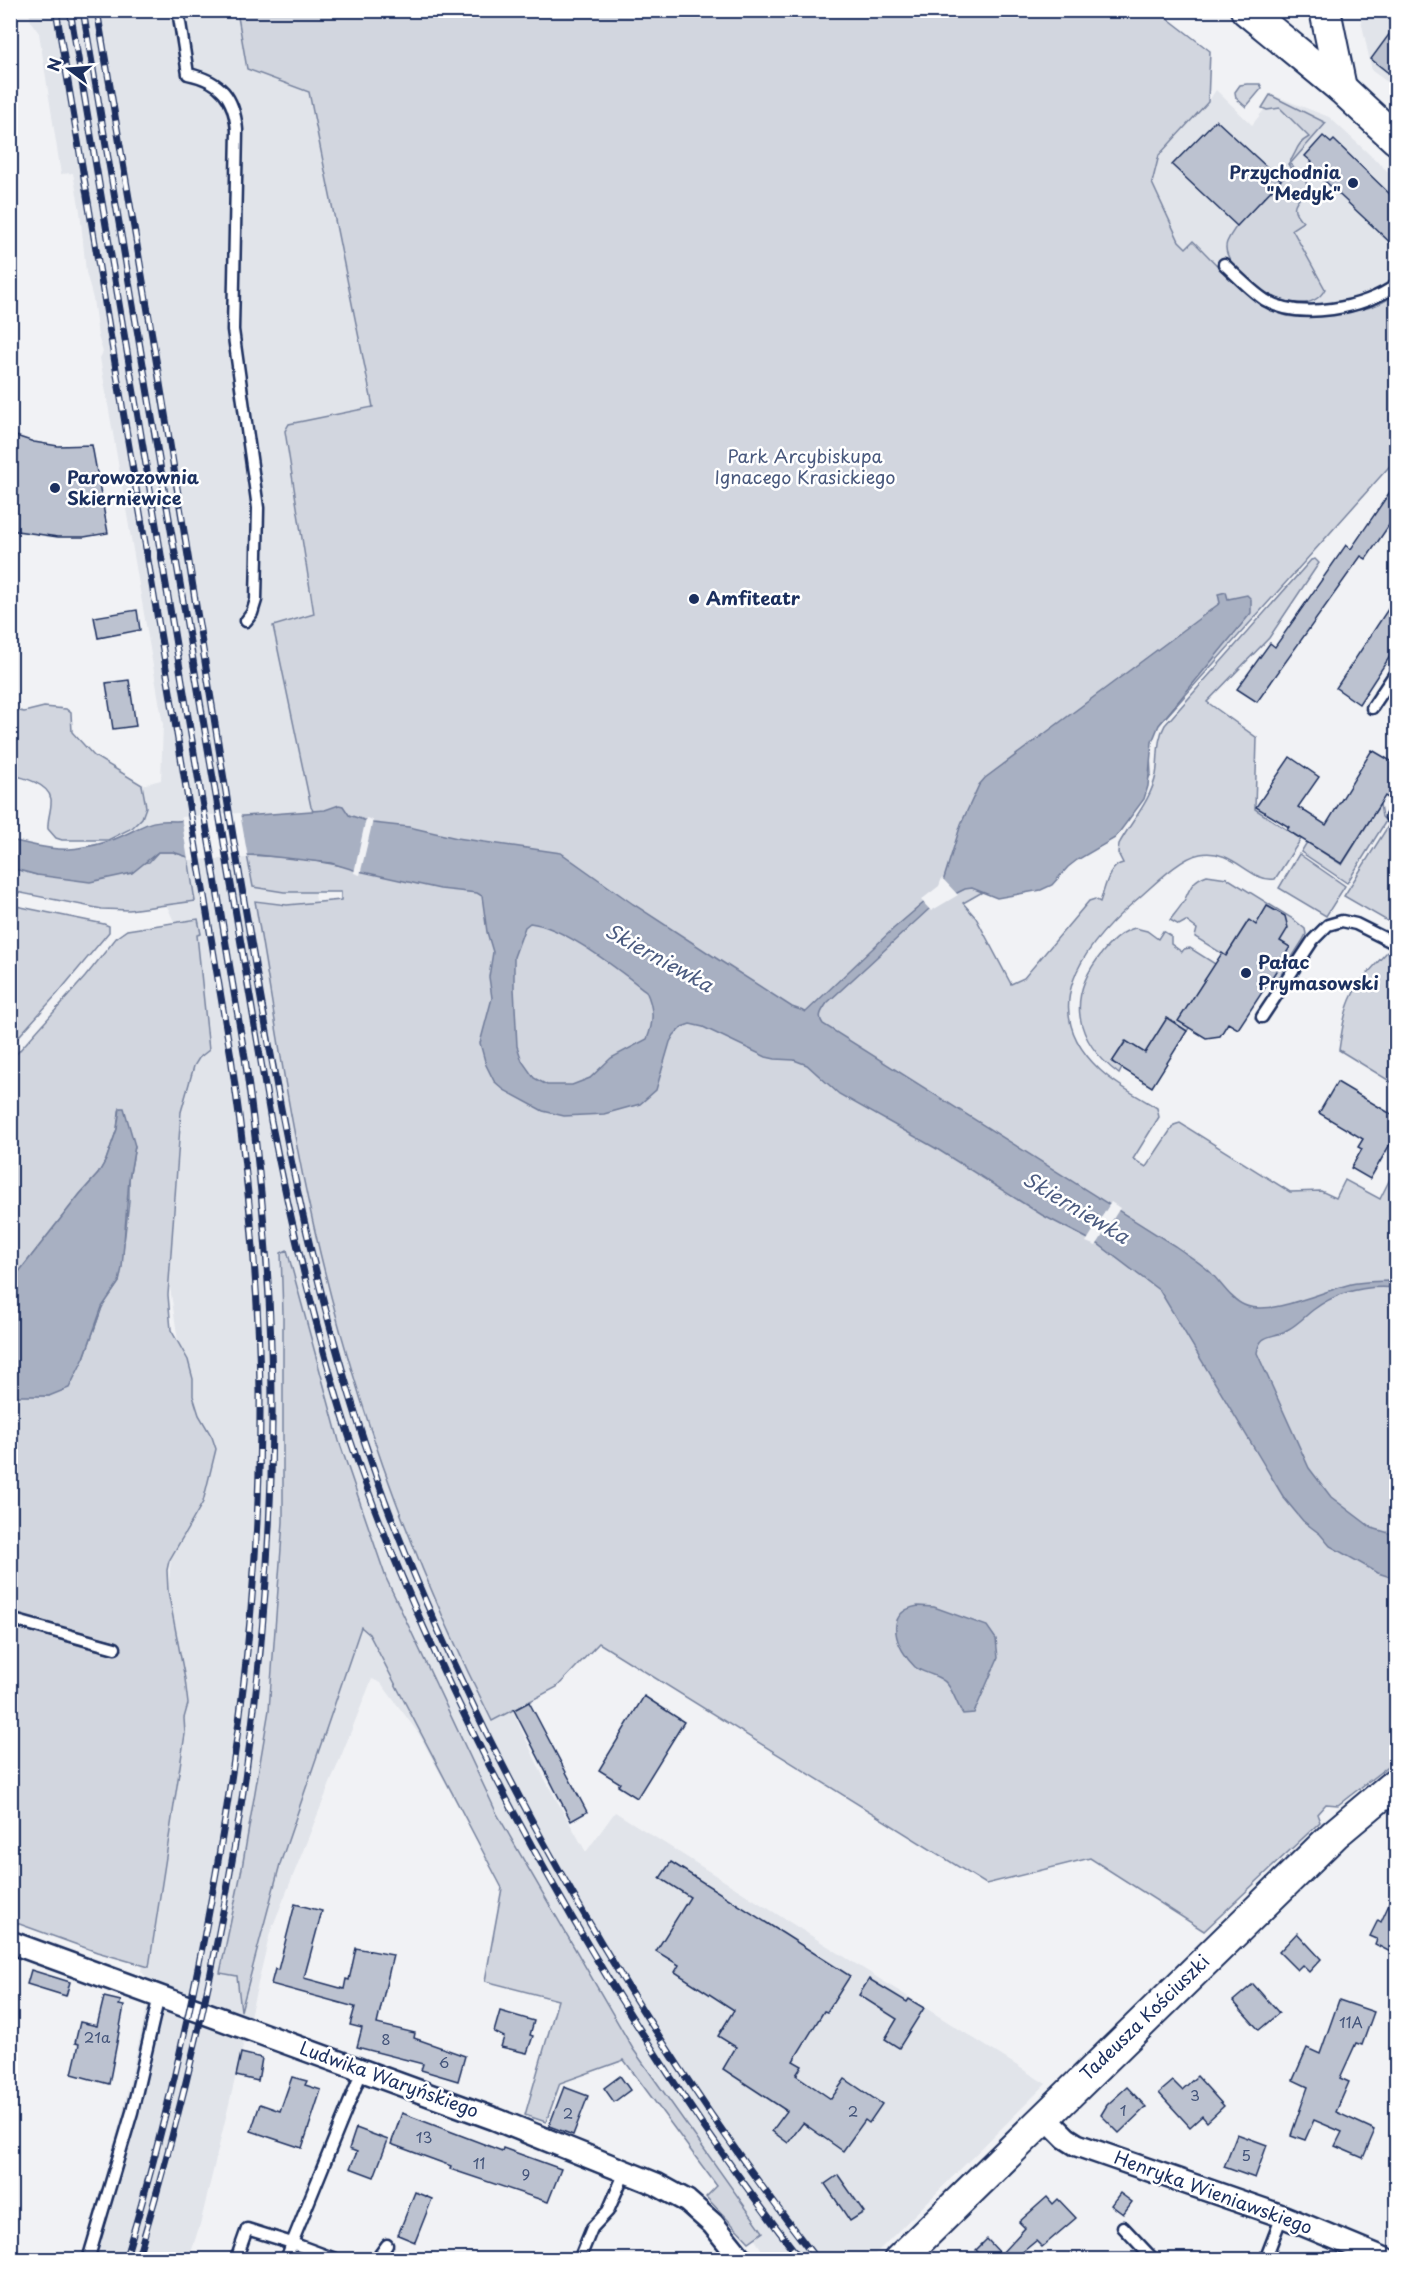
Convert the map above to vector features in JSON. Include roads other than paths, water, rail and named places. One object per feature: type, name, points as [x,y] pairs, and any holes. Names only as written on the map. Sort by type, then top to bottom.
[{"type":"street","points":[[1246,10],[1341,87],[1396,139]]},
{"type":"street","points":[[1326,10],[1341,87]]},
{"type":"street","name":"Tadeusza Kościuszki","points":[[898,2259],[1335,1834],[1396,1784]]},
{"type":"street","name":"Ludwika Waryńskiego","points":[[11,1945],[159,1996],[495,2119],[656,2184],[687,2201],[713,2224],[742,2259]]},
{"type":"street","name":"Henryka Wieniawskiego","points":[[1044,2116],[1066,2138],[1077,2145],[1282,2216],[1388,2259]]},
{"type":"lane","points":[[178,10],[188,74],[208,79],[220,87],[230,100],[236,115],[233,330],[259,522],[255,600],[252,613],[246,621]]},
{"type":"lane","points":[[1224,264],[1265,300],[1278,306],[1295,309],[1324,309],[1361,304],[1384,295],[1396,285]]},
{"type":"lane","points":[[1372,708],[1396,672]]},
{"type":"lane","points":[[1262,1017],[1313,940],[1328,925],[1342,921],[1356,924],[1396,944]]},
{"type":"lane","points":[[10,1619],[115,1648]]},
{"type":"lane","points":[[88,2259],[132,2112],[159,1996]]},
{"type":"lane","points":[[286,2259],[362,2071]]},
{"type":"lane","points":[[579,2259],[592,2228],[608,2211],[625,2172]]},
{"type":"lane","points":[[1265,2259],[1282,2216]]},
{"type":"lane","points":[[1123,2227],[1154,2259]]},
{"type":"lane","points":[[236,2259],[247,2229],[338,2259]]},
{"type":"lane","points":[[376,2259],[387,2245]]},
{"type":"water","name":"Skierniewka","points":[[1226,592],[1228,599],[1247,595],[1251,599],[1251,613],[1159,725],[1152,742],[1148,786],[1144,799],[1115,838],[1077,860],[1052,885],[1041,890],[997,898],[972,888],[965,889],[929,909],[827,1003],[820,1018],[823,1024],[1175,1246],[1204,1267],[1244,1305],[1268,1308],[1297,1302],[1351,1284],[1396,1281],[1396,1288],[1363,1289],[1332,1298],[1291,1328],[1264,1339],[1257,1353],[1309,1468],[1331,1497],[1372,1528],[1396,1535],[1396,1579],[1378,1573],[1330,1546],[1320,1534],[1303,1521],[1284,1498],[1160,1291],[1098,1244],[1042,1215],[937,1149],[839,1094],[807,1065],[794,1060],[766,1057],[703,1027],[690,1024],[682,1027],[674,1035],[656,1090],[640,1104],[604,1114],[564,1116],[543,1111],[504,1090],[494,1081],[486,1065],[480,1043],[492,998],[489,977],[493,952],[487,932],[482,896],[477,893],[440,889],[331,863],[258,855],[188,857],[173,852],[158,852],[132,873],[90,882],[37,875],[11,868],[11,840],[47,848],[75,849],[109,841],[154,822],[325,810],[339,805],[343,806],[349,815],[373,823],[561,853],[633,904],[719,960],[792,1007],[806,1012],[893,929],[941,888],[961,824],[979,785],[985,778],[1220,603],[1218,594]],"holes":[[[530,923],[544,926],[574,940],[621,972],[646,991],[651,1003],[652,1021],[647,1039],[611,1058],[590,1078],[572,1085],[547,1085],[534,1078],[522,1061],[517,1046],[514,957],[525,927]]]},
{"type":"water","points":[[120,1108],[124,1108],[135,1146],[129,1179],[119,1282],[102,1307],[84,1358],[69,1388],[49,1396],[10,1395],[11,1282],[98,1174],[106,1160],[117,1129]]},
{"type":"water","points":[[918,1606],[934,1607],[987,1626],[996,1639],[998,1658],[974,1713],[963,1714],[945,1682],[915,1667],[902,1651],[896,1632],[896,1623],[907,1610]]},
{"type":"railway","points":[[56,10],[231,1057],[251,1224],[259,1350],[260,1452],[254,1573],[235,1753],[198,1970],[165,2116],[125,2260]]},
{"type":"railway","points":[[70,10],[245,1058],[257,1149],[271,1332],[272,1423],[269,1529],[262,1635],[250,1741],[215,1951],[192,2055],[137,2260]]},
{"type":"railway","points":[[83,10],[271,1121],[306,1280],[349,1436],[378,1517],[428,1637],[483,1753],[554,1885],[591,1950],[670,2077],[712,2139],[801,2260]]},
{"type":"railway","points":[[97,10],[275,1078],[307,1234],[347,1388],[384,1498],[410,1565],[469,1697],[521,1800],[597,1936],[680,2069],[817,2260]]},
{"type":"place","name":"Przychodnia \"Medyk\"","points":[[1353,183]]},
{"type":"place","name":"Parowozownia Skierniewice","points":[[55,488]]},
{"type":"place","name":"Amfiteatr","points":[[694,599]]},
{"type":"place","name":"Pałac Prymasowski","points":[[1246,973]]},
{"type":"park label","name":"Park Arcybiskupa Ignacego Krasickiego","points":[[805,467]]}]
